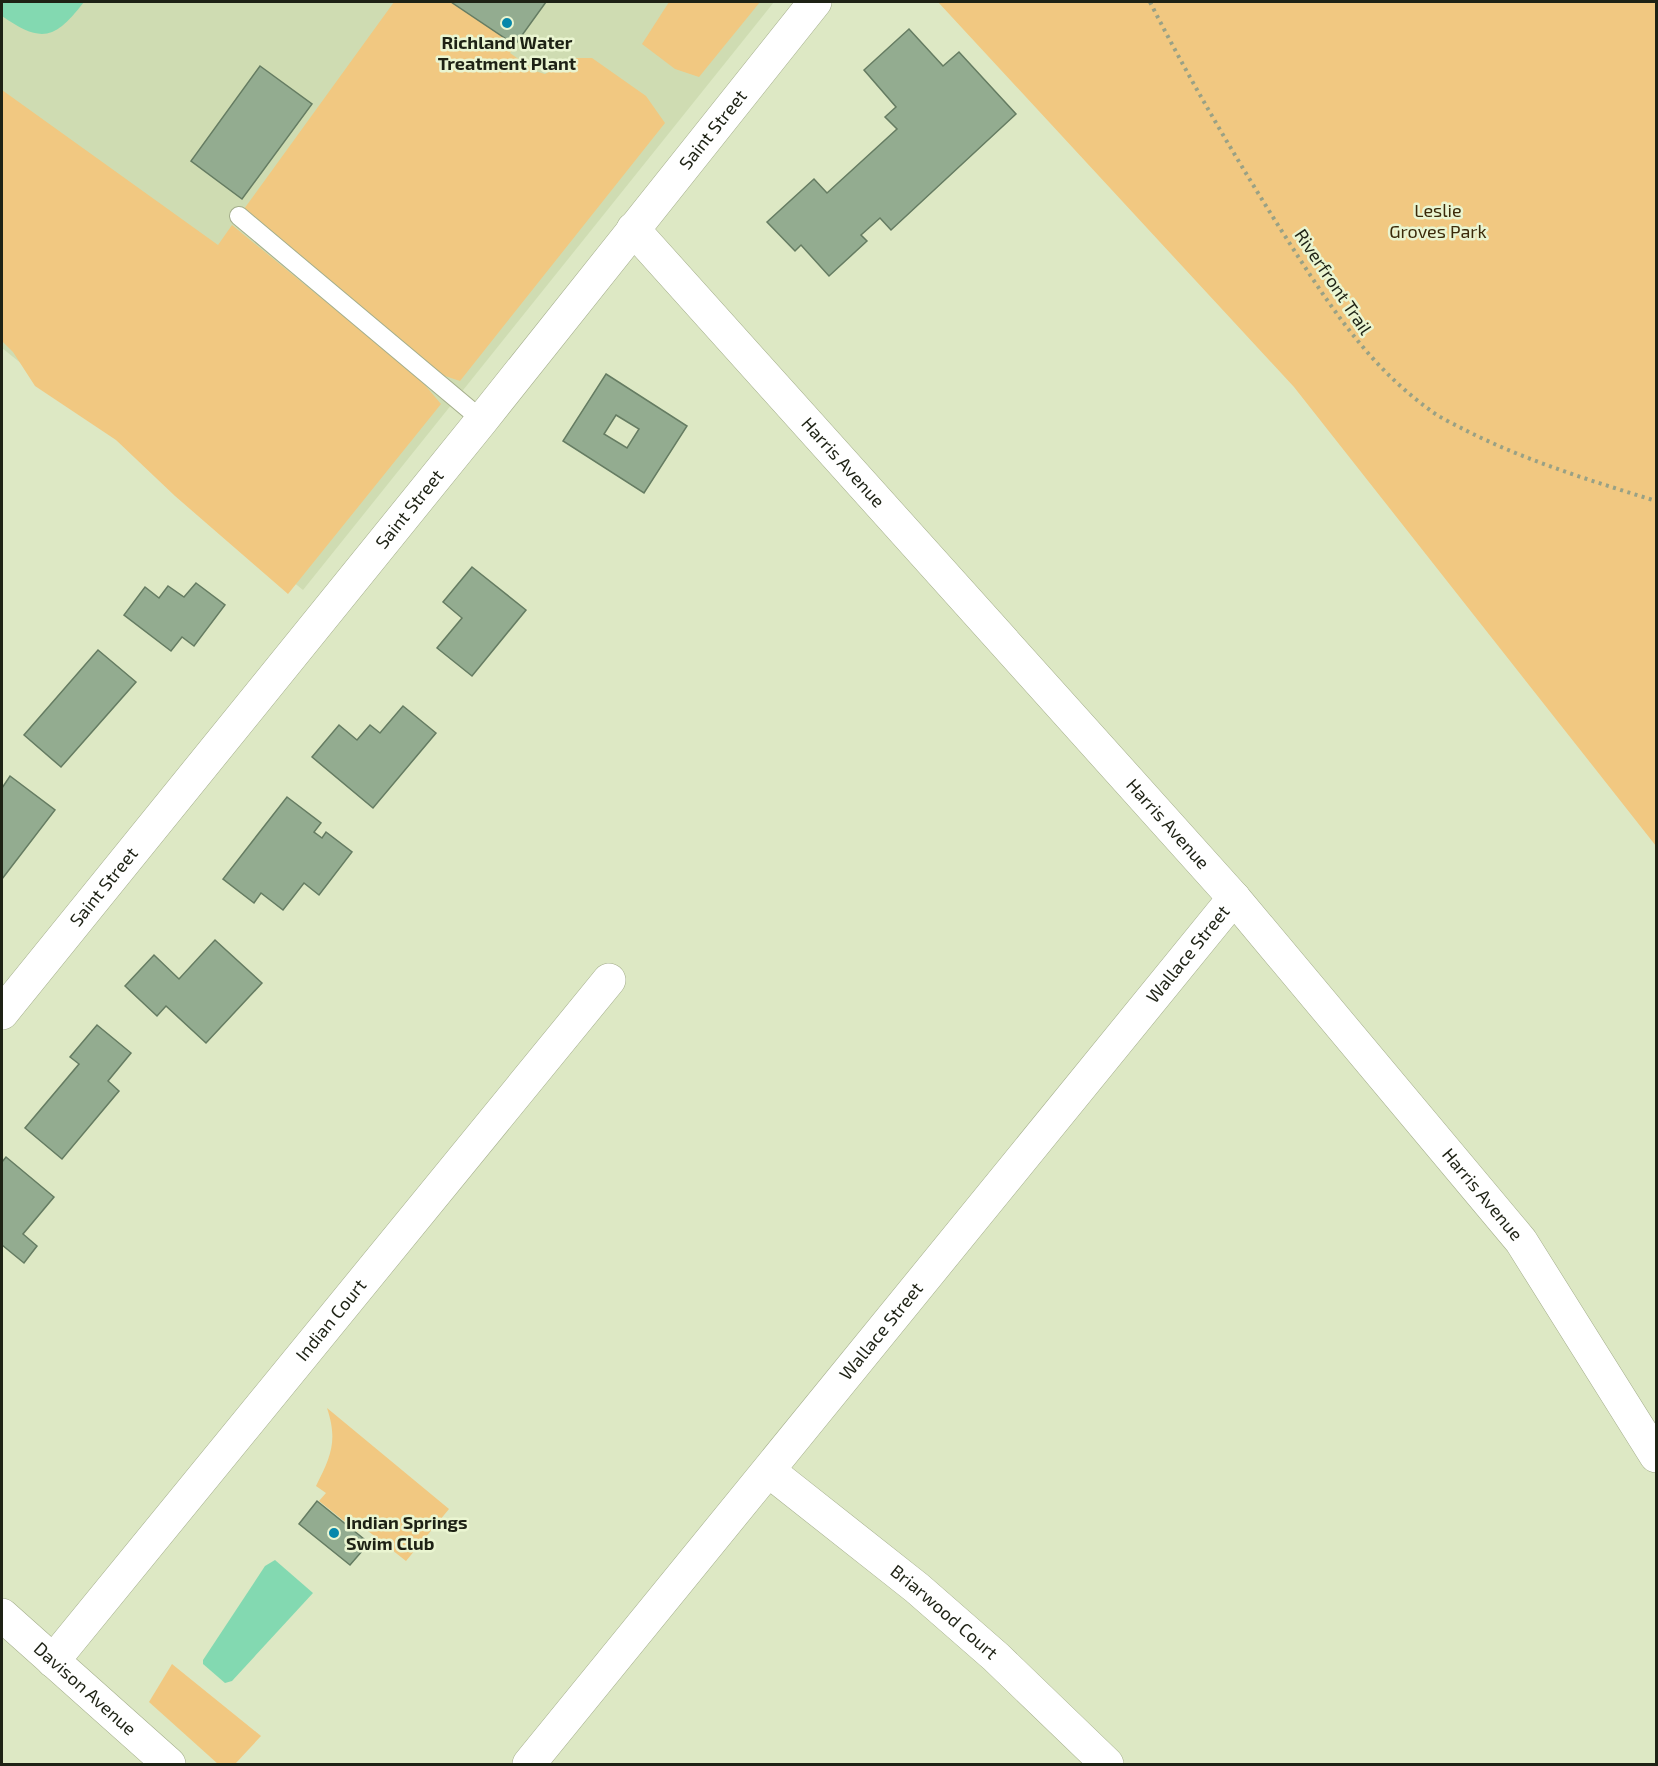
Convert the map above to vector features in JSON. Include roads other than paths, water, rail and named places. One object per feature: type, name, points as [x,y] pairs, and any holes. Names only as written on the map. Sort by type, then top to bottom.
[{"type":"street","name":"Saint Street","points":[[3,1008],[482,420],[814,2]]},
{"type":"street","name":"Harris Avenue","points":[[633,229],[1234,898],[1521,1241],[1656,1455]]},
{"type":"street","name":"Wallace Street","points":[[529,1764],[770,1472],[1234,898]]},
{"type":"street","name":"Indian Court","points":[[53,1661],[609,980]]},
{"type":"street","name":"Briarwood Court","points":[[770,1472],[917,1588],[996,1657],[1107,1764]]},
{"type":"street","name":"Davison Avenue","points":[[2,1614],[169,1764]]},
{"type":"lane","points":[[239,216],[482,420]]},
{"type":"place","name":"Richland Water Treatment Plant","points":[[507,23]]},
{"type":"place","name":"Indian Springs Swim Club","points":[[334,1533]]},
{"type":"park label","name":"Leslie Groves Park","points":[[1438,221]]}]
